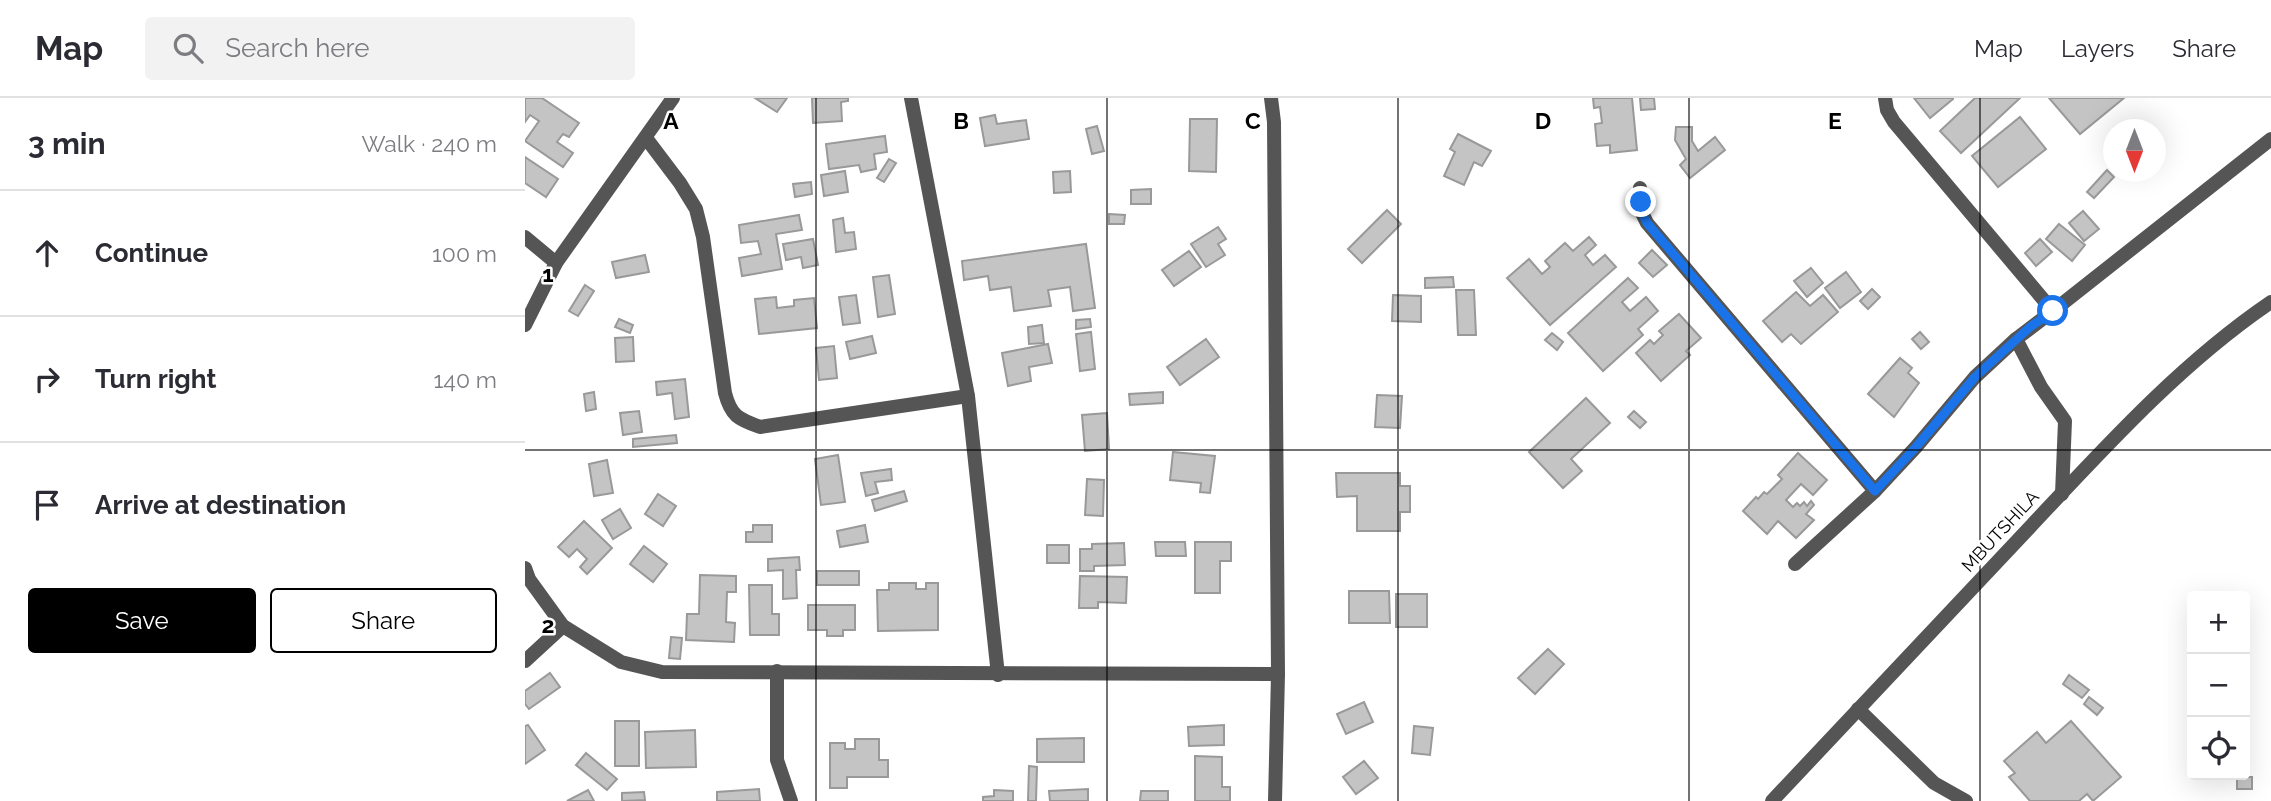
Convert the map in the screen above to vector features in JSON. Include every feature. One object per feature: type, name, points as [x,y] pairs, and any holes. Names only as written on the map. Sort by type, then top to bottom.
[{"type":"street","points":[[525,325],[556,263],[673,98]]},
{"type":"street","points":[[911,98],[968,396],[998,675]]},
{"type":"street","points":[[1271,98],[1274,136],[1278,674],[1275,801]]},
{"type":"street","points":[[1885,98],[1894,122],[2053,311]]},
{"type":"street","points":[[646,138],[696,209],[703,237],[725,393],[729,409],[741,420],[760,427],[968,396]]},
{"type":"street","points":[[1795,564],[1875,491],[1975,377],[2016,339],[2271,139]]},
{"type":"street","points":[[1640,188],[1642,213],[1647,223],[1875,491]]},
{"type":"street","points":[[525,237],[556,263]]},
{"type":"street","name":"MBUTSHILA","points":[[1772,801],[2162,392],[2230,330],[2271,302]]},
{"type":"street","points":[[2016,339],[2042,387],[2065,421],[2062,494]]},
{"type":"street","points":[[525,568],[529,579],[563,626],[621,662],[662,672],[1278,674]]},
{"type":"street","points":[[525,661],[563,626]]},
{"type":"street","points":[[777,671],[777,760],[791,801]]},
{"type":"street","points":[[1859,709],[1934,783],[1966,801]]},
{"type":"building","points":[[525,98],[542,98],[579,123],[569,137],[563,134],[557,142],[573,153],[563,167],[525,141],[539,121],[530,115],[525,122]]},
{"type":"building","points":[[755,98],[787,98],[777,112]]},
{"type":"building","points":[[812,98],[848,98],[848,101],[841,102],[842,121],[813,123]]},
{"type":"building","points":[[1593,98],[1632,98],[1637,150],[1610,153],[1610,145],[1597,146],[1595,124],[1602,123],[1600,107],[1594,108]]},
{"type":"building","points":[[1640,98],[1654,98],[1655,109],[1641,110]]},
{"type":"building","points":[[1914,98],[1953,98],[1953,99],[1930,118]]},
{"type":"building","points":[[1975,98],[2020,98],[1961,153],[1940,131]]},
{"type":"building","points":[[2049,98],[2124,98],[2080,134]]},
{"type":"building","points":[[995,115],[997,124],[1026,120],[1029,139],[985,146],[980,118]]},
{"type":"building","points":[[2020,117],[2046,149],[1998,187],[1972,156]]},
{"type":"building","points":[[1190,119],[1217,119],[1216,172],[1189,171]]},
{"type":"building","points":[[1097,126],[1104,151],[1092,154],[1086,129]]},
{"type":"building","points":[[1676,127],[1692,127],[1692,141],[1698,151],[1715,137],[1725,150],[1690,178],[1680,165],[1686,159],[1675,140]]},
{"type":"building","points":[[1458,134],[1491,151],[1482,166],[1474,162],[1464,185],[1444,176],[1455,152],[1450,149]]},
{"type":"building","points":[[885,136],[887,152],[874,154],[876,169],[861,172],[859,165],[829,169],[826,144]]},
{"type":"building","points":[[525,157],[558,179],[546,197],[525,183]]},
{"type":"building","points":[[889,159],[896,163],[884,182],[877,178]]},
{"type":"building","points":[[845,171],[848,192],[824,196],[821,175]]},
{"type":"building","points":[[1070,171],[1071,192],[1054,193],[1053,172]]},
{"type":"building","points":[[2103,174],[2103,182],[2109,182],[2094,198],[2087,192]]},
{"type":"building","points":[[811,182],[812,194],[795,197],[793,184]]},
{"type":"building","points":[[1151,189],[1151,204],[1131,204],[1131,190]]},
{"type":"building","points":[[1387,210],[1401,224],[1362,263],[1348,249]]},
{"type":"building","points":[[2083,211],[2099,229],[2084,241],[2069,223]]},
{"type":"building","points":[[1109,214],[1125,215],[1124,224],[1109,224]]},
{"type":"building","points":[[799,215],[802,230],[776,234],[782,269],[742,276],[739,258],[761,254],[758,241],[741,243],[739,225]]},
{"type":"building","points":[[843,218],[845,233],[854,232],[856,249],[836,252],[833,220]]},
{"type":"building","points":[[2059,224],[2085,245],[2072,261],[2046,239]]},
{"type":"building","points":[[1218,227],[1226,239],[1218,244],[1225,255],[1206,267],[1191,244]]},
{"type":"building","points":[[1589,237],[1596,245],[1585,255],[1593,265],[1605,255],[1616,267],[1550,325],[1507,278],[1529,259],[1542,274],[1550,267],[1545,261],[1565,243],[1573,251]]},
{"type":"building","points":[[813,239],[818,265],[803,268],[801,257],[786,260],[783,244]]},
{"type":"building","points":[[2040,239],[2052,252],[2036,266],[2025,253]]},
{"type":"building","points":[[1086,244],[1095,308],[1073,311],[1070,287],[1048,290],[1051,306],[1014,311],[1011,287],[990,290],[988,276],[964,280],[962,261]]},
{"type":"building","points":[[1652,250],[1667,265],[1653,277],[1639,263]]},
{"type":"building","points":[[1189,251],[1201,267],[1174,286],[1162,270]]},
{"type":"building","points":[[645,255],[649,272],[616,278],[612,262]]},
{"type":"building","points":[[1811,268],[1823,283],[1807,297],[1794,281]]},
{"type":"building","points":[[1846,272],[1861,292],[1840,308],[1825,288]]},
{"type":"building","points":[[889,275],[895,314],[878,317],[873,277]]},
{"type":"building","points":[[1453,277],[1454,287],[1425,288],[1425,278]]},
{"type":"building","points":[[1628,278],[1638,288],[1622,302],[1630,311],[1646,297],[1658,311],[1638,329],[1643,335],[1603,371],[1568,333]]},
{"type":"building","points":[[585,285],[594,291],[578,316],[569,311]]},
{"type":"building","points":[[1872,289],[1880,297],[1868,309],[1860,301]]},
{"type":"building","points":[[1456,290],[1474,290],[1476,335],[1458,335]]},
{"type":"building","points":[[1796,292],[1810,306],[1823,295],[1838,312],[1801,344],[1791,334],[1782,342],[1763,321]]},
{"type":"building","points":[[856,295],[860,323],[843,325],[839,297]]},
{"type":"building","points":[[1393,295],[1421,296],[1421,322],[1392,321]]},
{"type":"building","points":[[776,297],[777,308],[794,306],[794,300],[814,298],[817,328],[759,334],[755,299]]},
{"type":"building","points":[[1679,314],[1701,338],[1686,351],[1690,355],[1661,381],[1636,353],[1650,340],[1654,344],[1663,335],[1659,331]]},
{"type":"building","points":[[619,319],[633,325],[630,333],[615,327]]},
{"type":"building","points":[[1090,319],[1091,327],[1076,329],[1076,320]]},
{"type":"building","points":[[1042,325],[1044,343],[1029,344],[1028,327]]},
{"type":"building","points":[[1091,332],[1095,369],[1080,371],[1076,334]]},
{"type":"building","points":[[1920,332],[1929,342],[1921,349],[1912,339]]},
{"type":"building","points":[[1552,333],[1563,342],[1557,350],[1545,340]]},
{"type":"building","points":[[872,336],[876,353],[850,359],[846,342]]},
{"type":"building","points":[[633,337],[634,361],[616,362],[615,338]]},
{"type":"building","points":[[1206,339],[1219,357],[1180,385],[1167,367]]},
{"type":"building","points":[[1048,344],[1052,363],[1029,367],[1031,381],[1008,386],[1002,353]]},
{"type":"building","points":[[834,346],[837,378],[819,380],[816,348]]},
{"type":"building","points":[[1900,358],[1912,368],[1908,373],[1919,383],[1894,417],[1868,394]]},
{"type":"building","points":[[685,379],[689,417],[675,419],[672,393],[657,395],[656,382]]},
{"type":"building","points":[[594,392],[596,409],[586,411],[584,394]]},
{"type":"building","points":[[1163,392],[1163,403],[1130,405],[1129,394]]},
{"type":"building","points":[[1377,395],[1402,396],[1400,428],[1375,427]]},
{"type":"building","points":[[1586,398],[1610,423],[1571,459],[1582,471],[1563,488],[1529,452]]},
{"type":"building","points":[[639,411],[642,432],[623,435],[620,413]]},
{"type":"building","points":[[1634,411],[1646,422],[1640,428],[1628,417]]},
{"type":"building","points":[[1107,413],[1109,449],[1085,451],[1082,415]]},
{"type":"building","points":[[676,435],[677,443],[633,447],[633,439]]},
{"type":"building","points":[[1173,452],[1215,456],[1210,493],[1200,492],[1201,483],[1170,480]]},
{"type":"building","points":[[1798,453],[1827,480],[1813,495],[1801,484],[1786,500],[1793,507],[1804,502],[1807,506],[1811,501],[1814,505],[1806,514],[1814,520],[1796,538],[1778,521],[1767,534],[1743,511],[1756,497],[1758,499],[1764,492],[1767,494],[1782,479],[1778,475]]},
{"type":"building","points":[[838,455],[845,502],[821,505],[815,459]]},
{"type":"building","points":[[607,460],[613,493],[594,496],[589,464]]},
{"type":"building","points":[[891,469],[892,480],[875,482],[878,493],[866,496],[861,473]]},
{"type":"building","points":[[1336,473],[1400,473],[1400,486],[1410,486],[1410,512],[1400,512],[1400,531],[1357,531],[1357,496],[1337,497]]},
{"type":"building","points":[[1087,479],[1104,480],[1103,516],[1085,515]]},
{"type":"building","points":[[904,491],[907,501],[875,511],[872,500]]},
{"type":"building","points":[[658,494],[676,506],[663,526],[645,514]]},
{"type":"building","points":[[620,509],[631,528],[613,539],[602,520]]},
{"type":"building","points":[[584,521],[612,548],[587,574],[580,567],[587,559],[577,549],[569,557],[558,547]]},
{"type":"building","points":[[753,525],[772,525],[772,542],[746,542],[746,532],[753,532]]},
{"type":"building","points":[[865,525],[868,542],[840,547],[837,531]]},
{"type":"building","points":[[1155,542],[1185,542],[1186,556],[1156,556]]},
{"type":"building","points":[[1195,542],[1231,542],[1231,561],[1220,561],[1220,593],[1195,593]]},
{"type":"building","points":[[1124,543],[1125,565],[1094,566],[1094,571],[1080,571],[1080,549],[1092,549],[1092,544]]},
{"type":"building","points":[[1047,545],[1069,545],[1069,563],[1047,563]]},
{"type":"building","points":[[644,546],[667,564],[653,582],[630,564]]},
{"type":"building","points":[[799,557],[800,570],[796,570],[797,598],[783,599],[783,570],[768,571],[768,559]]},
{"type":"building","points":[[817,571],[859,571],[859,585],[817,585]]},
{"type":"building","points":[[700,575],[736,576],[736,592],[727,592],[726,622],[735,623],[734,642],[686,640],[687,614],[699,614]]},
{"type":"building","points":[[1080,576],[1127,577],[1126,603],[1098,602],[1098,608],[1079,608]]},
{"type":"building","points":[[889,583],[916,583],[916,589],[926,589],[926,583],[938,583],[938,630],[878,631],[877,590],[889,590]]},
{"type":"building","points":[[749,585],[772,585],[772,614],[779,614],[779,635],[750,635]]},
{"type":"building","points":[[1349,591],[1389,591],[1390,623],[1349,623]]},
{"type":"building","points":[[1396,594],[1427,594],[1427,627],[1396,627]]},
{"type":"building","points":[[808,605],[855,605],[855,630],[843,630],[843,636],[827,636],[827,630],[808,630]]},
{"type":"building","points":[[671,637],[682,638],[680,659],[669,658]]},
{"type":"building","points":[[1548,649],[1564,664],[1535,694],[1518,678]]},
{"type":"building","points":[[550,673],[560,687],[529,709],[525,704],[525,691]]},
{"type":"building","points":[[2069,675],[2089,690],[2082,698],[2063,684]]},
{"type":"building","points":[[2089,697],[2103,708],[2097,715],[2084,704]]},
{"type":"building","points":[[1364,702],[1373,722],[1346,734],[1337,714]]},
{"type":"building","points":[[615,721],[639,721],[639,766],[615,766]]},
{"type":"building","points":[[2071,721],[2121,777],[2093,801],[2087,794],[2079,801],[2030,801],[2009,777],[2015,773],[2004,761],[2037,732],[2046,743]]},
{"type":"building","points":[[528,725],[545,750],[525,764],[525,726]]},
{"type":"building","points":[[1224,725],[1224,745],[1189,746],[1188,727]]},
{"type":"building","points":[[1414,726],[1433,728],[1430,755],[1412,753]]},
{"type":"building","points":[[695,730],[696,767],[646,768],[645,732]]},
{"type":"building","points":[[1084,738],[1084,762],[1037,762],[1037,739]]},
{"type":"building","points":[[855,739],[879,739],[879,760],[888,760],[888,777],[847,777],[847,788],[830,788],[830,743],[845,743],[845,749],[855,749]]},
{"type":"building","points":[[586,753],[617,779],[607,790],[576,765]]},
{"type":"building","points":[[1195,756],[1222,757],[1222,787],[1230,787],[1230,801],[1195,801]]},
{"type":"building","points":[[1364,761],[1378,778],[1356,794],[1343,777]]},
{"type":"building","points":[[1029,766],[1037,767],[1036,801],[1028,801]]},
{"type":"building","points":[[2252,777],[2252,789],[2237,789],[2237,780],[2250,780]]},
{"type":"building","points":[[759,789],[760,801],[717,801],[717,792]]},
{"type":"building","points":[[1088,789],[1088,801],[1050,801],[1049,791]]},
{"type":"building","points":[[588,790],[594,801],[567,801]]},
{"type":"building","points":[[994,790],[1013,791],[1013,801],[983,801],[983,797],[994,796]]},
{"type":"building","points":[[1141,791],[1168,791],[1168,801],[1140,801]]},
{"type":"building","points":[[644,792],[645,800],[622,801],[622,793]]},
{"type":"route","points":[[1641,202],[1647,223],[1875,491],[1975,377],[2030,327],[2053,311]]}]
